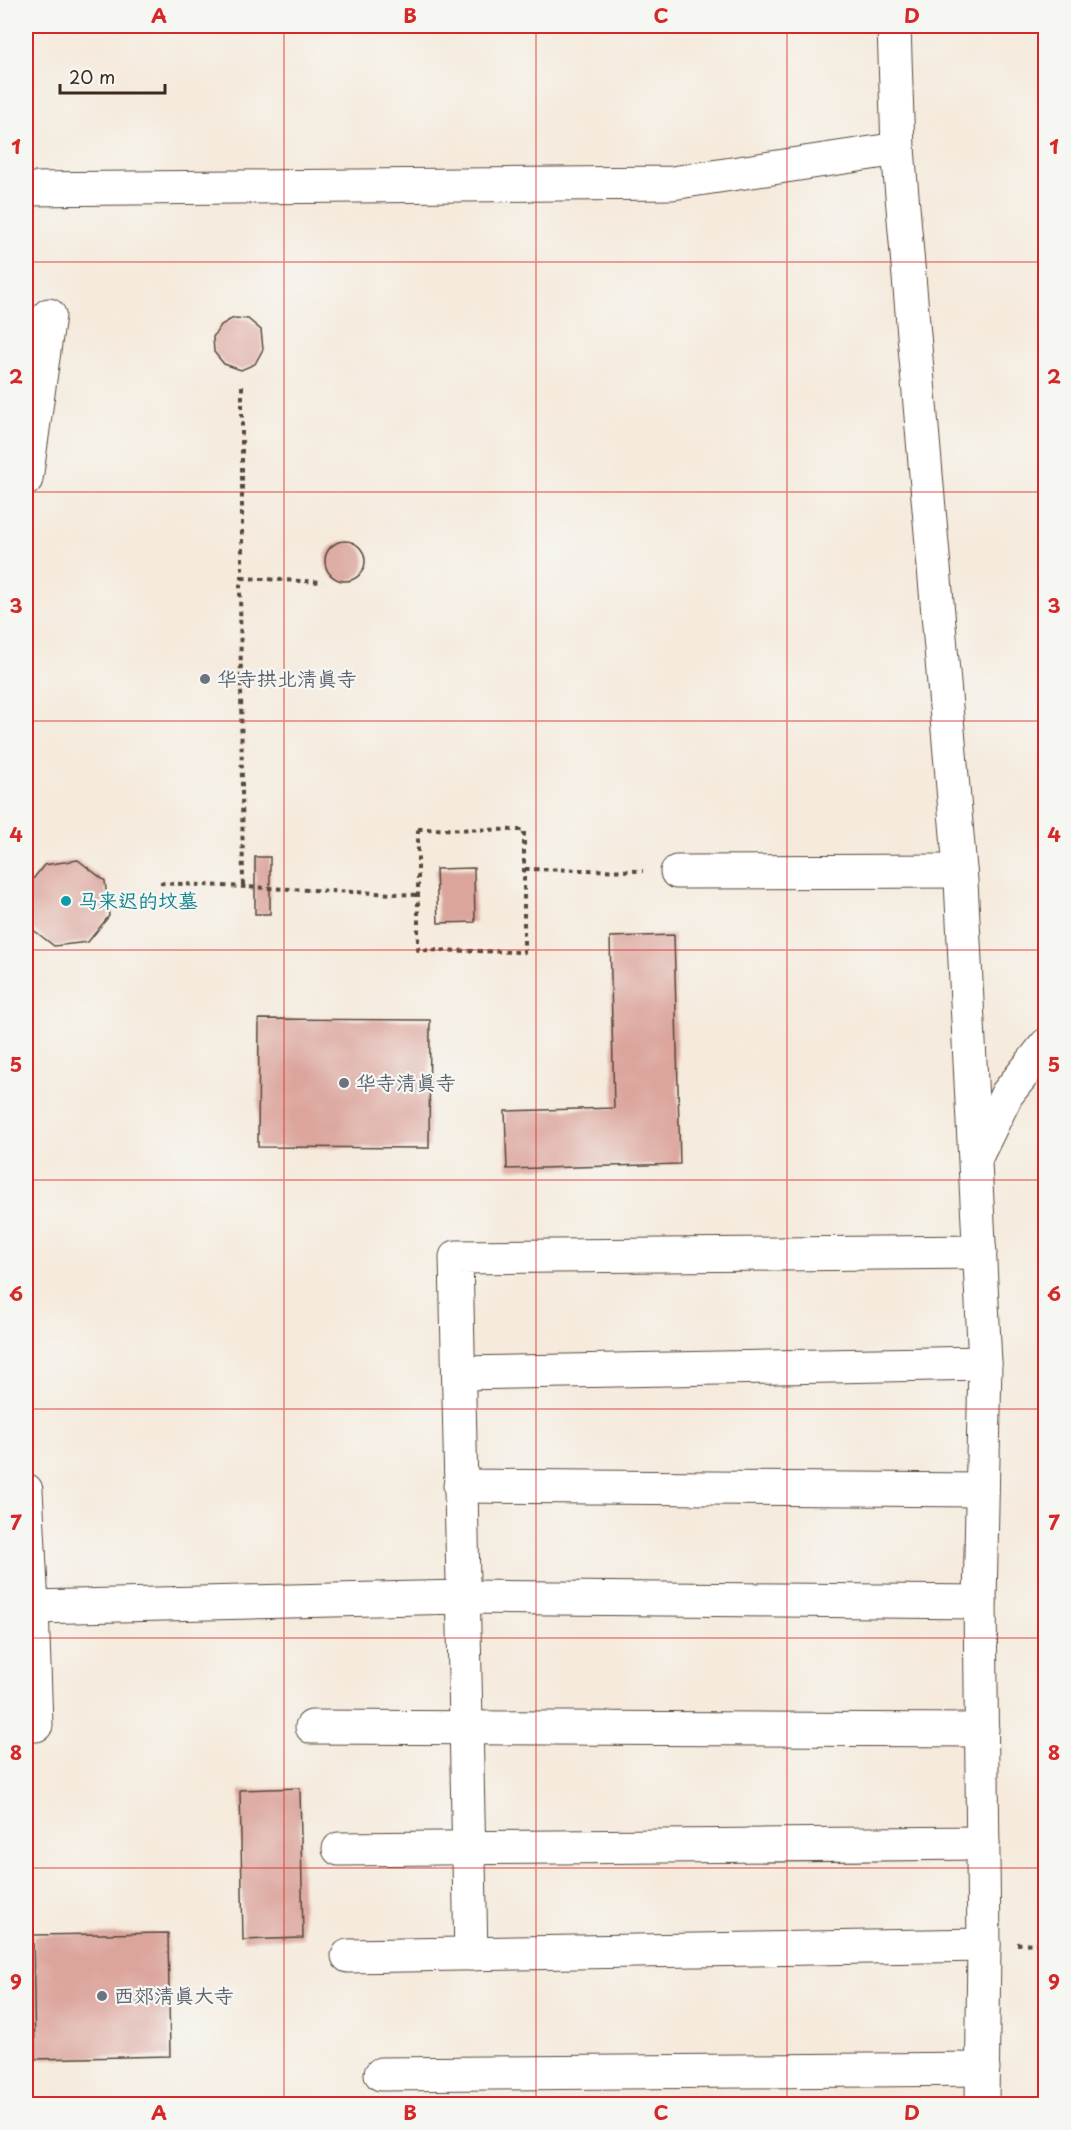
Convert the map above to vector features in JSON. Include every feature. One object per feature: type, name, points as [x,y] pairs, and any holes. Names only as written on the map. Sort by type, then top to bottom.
[{"type":"street","points":[[894,26],[898,149],[960,871],[985,1363],[980,1602],[984,1945],[982,2104]]},
{"type":"street","points":[[26,189],[672,183],[898,149]]},
{"type":"street","points":[[26,478],[49,315]]},
{"type":"street","points":[[677,872],[960,871]]},
{"type":"street","points":[[975,1160],[1007,1094],[1046,1045]]},
{"type":"street","points":[[471,1954],[456,1257],[980,1252]]},
{"type":"street","points":[[459,1373],[985,1363]]},
{"type":"street","points":[[460,1486],[982,1490]]},
{"type":"street","points":[[26,1490],[36,1725]]},
{"type":"street","points":[[32,1607],[462,1597],[980,1602]]},
{"type":"street","points":[[312,1727],[981,1730]]},
{"type":"street","points":[[339,1849],[982,1843]]},
{"type":"street","points":[[348,1956],[984,1945]]},
{"type":"street","points":[[381,2074],[983,2069]]},
{"type":"path","points":[[242,386],[242,578],[240,586],[243,887]]},
{"type":"path","points":[[242,578],[323,582]]},
{"type":"path","points":[[418,829],[524,830],[525,869],[524,952],[418,950],[418,829]]},
{"type":"path","points":[[525,869],[677,872]]},
{"type":"path","points":[[160,883],[418,895]]},
{"type":"building","points":[[233,318],[248,319],[261,330],[263,349],[255,364],[241,370],[224,364],[214,352],[213,337],[221,325]]},
{"type":"building","points":[[345,541],[359,547],[365,561],[359,575],[345,581],[331,575],[325,561],[331,547]]},
{"type":"building","points":[[255,857],[270,857],[270,914],[255,914]]},
{"type":"building","name":"马来迟的坟墓","points":[[78,860],[105,881],[109,916],[88,942],[54,946],[27,925],[26,888],[44,865]]},
{"type":"building","points":[[474,868],[475,922],[438,923],[436,869]]},
{"type":"building","points":[[674,935],[680,1164],[507,1169],[505,1111],[614,1108],[610,937]]},
{"type":"building","name":"华寺清真寺","points":[[259,1019],[430,1020],[429,1148],[258,1147]]},
{"type":"building","points":[[300,1788],[303,1938],[243,1940],[240,1790]]},
{"type":"building","name":"西郊清真大寺","points":[[168,1933],[170,2056],[35,2059],[33,1935]]},
{"type":"place","name":"华寺拱北清真寺","points":[[205,679]]},
{"type":"place","name":"马来迟的坟墓","points":[[66,901]]},
{"type":"place","name":"华寺清真寺","points":[[344,1083]]},
{"type":"place","name":"西郊清真大寺","points":[[102,1996]]}]
